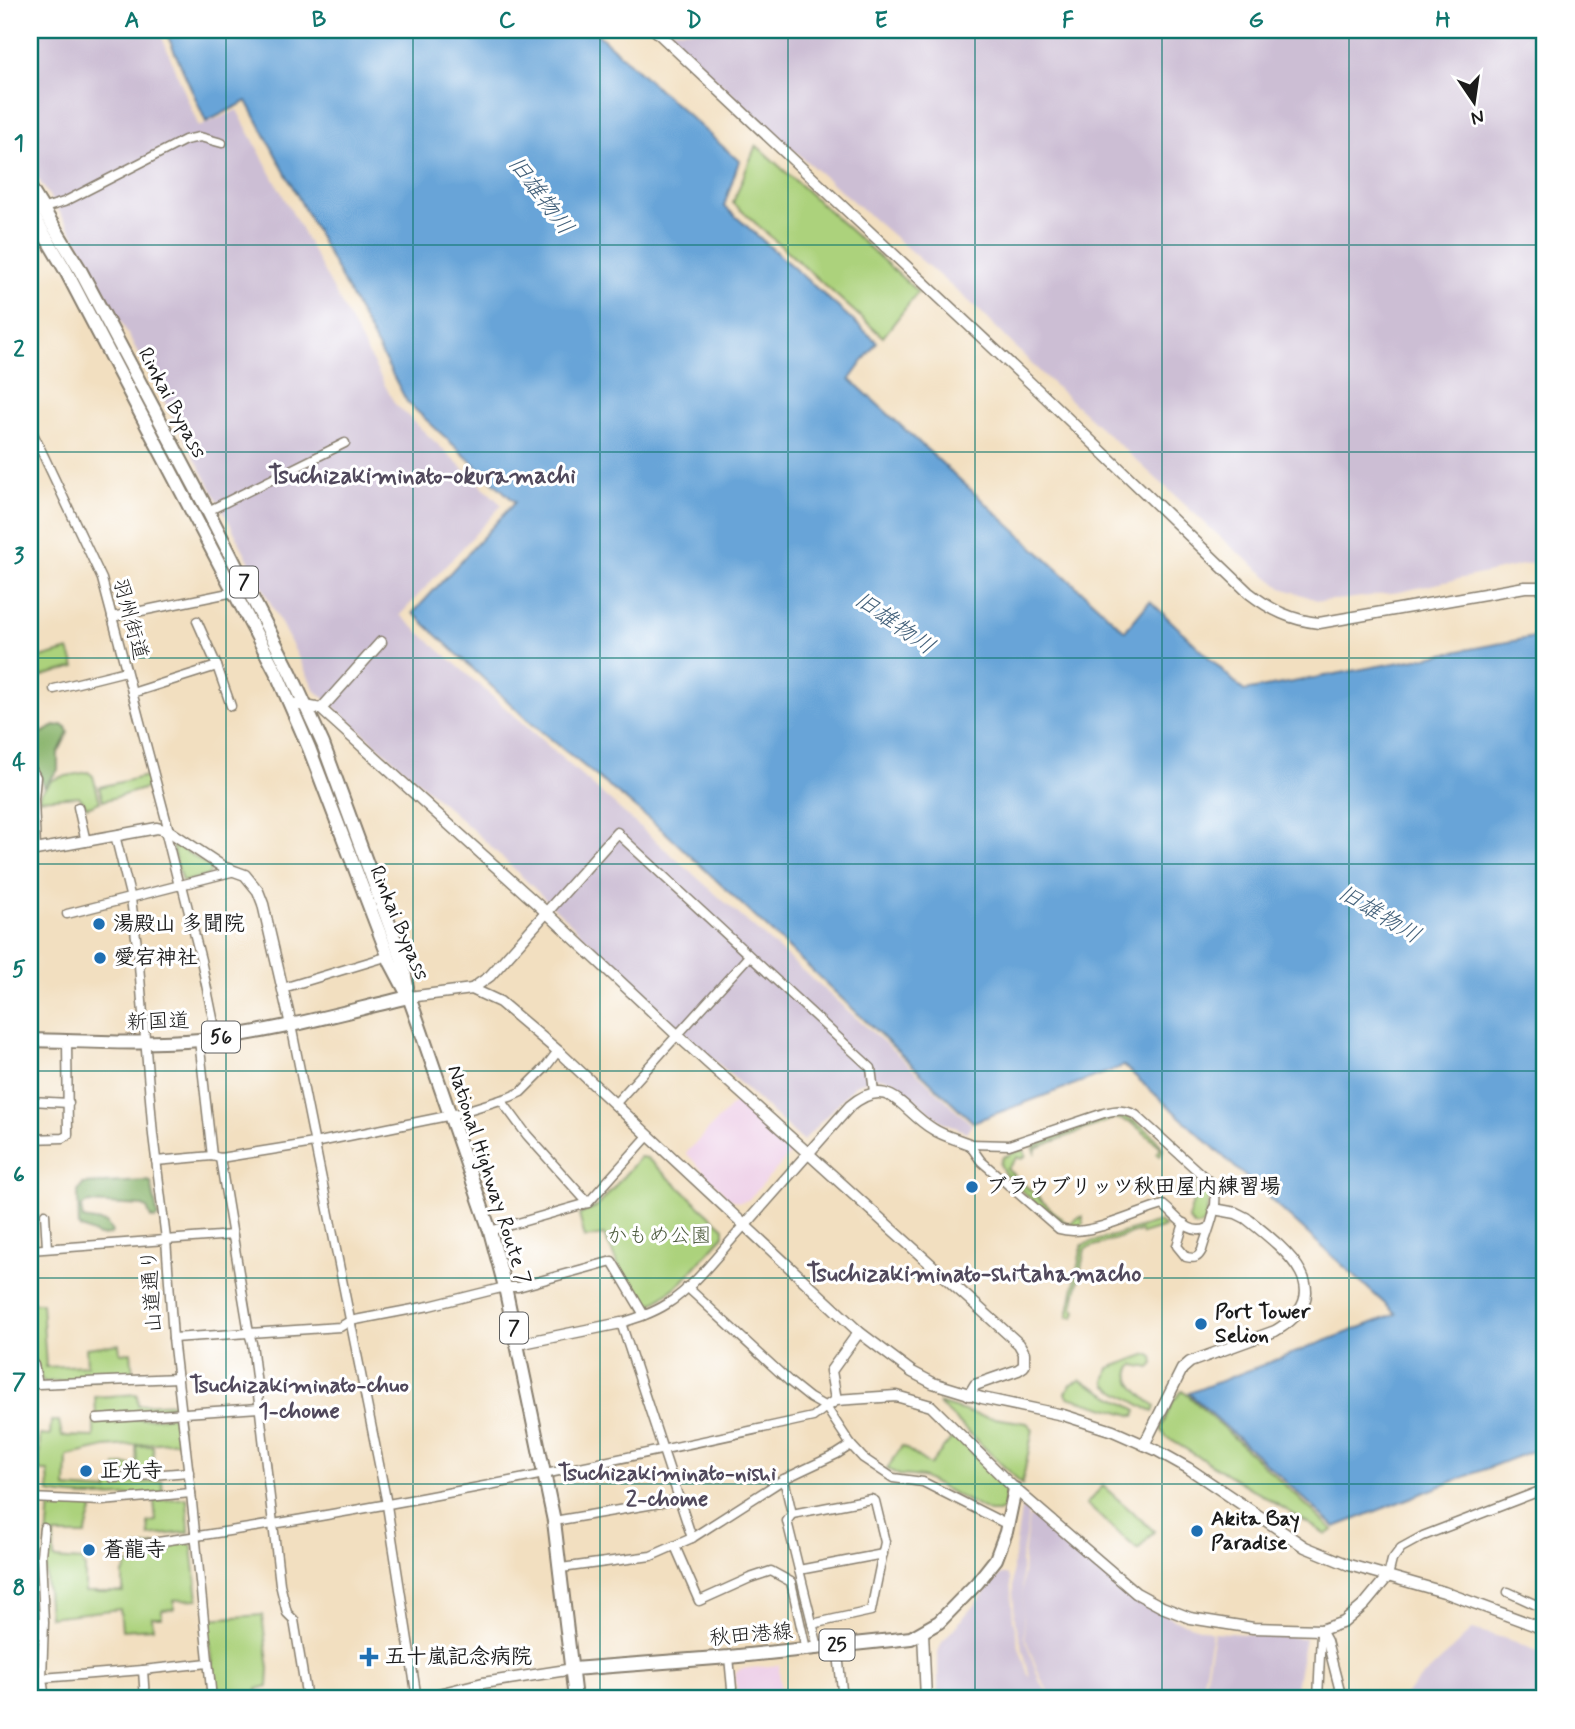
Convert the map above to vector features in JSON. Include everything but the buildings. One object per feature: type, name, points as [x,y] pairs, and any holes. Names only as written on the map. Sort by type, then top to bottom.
[{"type":"main road","name":"Rinkai Bypass","points":[[30,188],[35,210],[290,703],[388,956],[409,997]]},
{"type":"main road","name":"Rinkai Bypass","points":[[35,210],[79,268],[208,511],[304,704],[323,744],[402,958],[409,997]]},
{"type":"main road","name":"新国道","points":[[30,1040],[147,1043],[217,1038],[291,1025],[409,997]]},
{"type":"main road","name":"National Highway Route 7","points":[[409,997],[452,1115],[490,1231],[505,1287],[554,1521],[575,1699]]},
{"type":"main road","name":"秋田港線","points":[[573,1669],[729,1657],[911,1638],[939,1622],[996,1559],[1008,1525],[1015,1489]]},
{"type":"street","points":[[655,30],[1039,391],[1249,593],[1266,606],[1302,621],[1319,623],[1525,587],[1545,587]]},
{"type":"street","points":[[35,210],[64,202],[185,140],[200,137],[222,143]]},
{"type":"street","name":"羽州街道","points":[[31,430],[102,579],[201,960],[217,1038]]},
{"type":"street","points":[[208,511],[345,443]]},
{"type":"street","points":[[112,617],[234,592]]},
{"type":"street","points":[[197,621],[218,666],[231,706]]},
{"type":"street","points":[[321,709],[381,642]]},
{"type":"street","points":[[132,693],[218,666]]},
{"type":"street","points":[[54,689],[126,670]]},
{"type":"street","points":[[290,703],[321,709],[1019,1344],[1024,1353],[1024,1366],[975,1385],[969,1395]]},
{"type":"street","points":[[30,766],[36,777],[33,851],[157,828],[167,830],[210,860],[245,875],[258,891],[284,988],[387,1505],[418,1699],[483,1683],[573,1669]]},
{"type":"street","points":[[78,807],[86,842]]},
{"type":"street","points":[[409,997],[472,989],[490,976],[617,833],[871,1068],[874,1092]]},
{"type":"street","name":"山道通り","points":[[114,835],[131,899],[166,1239],[173,1338],[212,1699]]},
{"type":"street","points":[[67,914],[235,872]]},
{"type":"street","points":[[284,988],[388,956]]},
{"type":"street","points":[[615,1104],[749,956]]},
{"type":"street","points":[[472,989],[500,1002],[558,1051],[859,1332],[912,1372],[933,1383],[969,1395],[1063,1415],[1113,1431],[1188,1468],[1305,1547],[1349,1565],[1444,1592],[1536,1626],[1545,1632]]},
{"type":"street","points":[[199,1040],[216,1157],[252,1343],[271,1526],[282,1594],[287,1613],[294,1620],[307,1699]]},
{"type":"street","points":[[30,1139],[63,1139],[68,1136],[68,1041]]},
{"type":"street","points":[[156,1161],[216,1157],[314,1143],[452,1115],[520,1092],[558,1051]]},
{"type":"street","points":[[518,1344],[621,1323],[668,1304],[744,1225],[850,1106],[874,1092],[892,1096],[932,1129],[969,1144],[1002,1147],[1104,1113],[1127,1111],[1136,1115],[1212,1184],[1216,1198],[1214,1209],[1199,1256],[1194,1259],[1186,1257],[1177,1246],[1184,1223]]},
{"type":"street","points":[[500,1100],[527,1135],[588,1203]]},
{"type":"street","points":[[30,1101],[69,1103]]},
{"type":"street","points":[[490,1231],[588,1203],[648,1136]]},
{"type":"street","points":[[969,1144],[981,1161],[1059,1228],[1067,1231],[1083,1230],[1163,1205],[1196,1232],[1208,1228]]},
{"type":"street","points":[[1144,1445],[1182,1368],[1190,1362],[1275,1331],[1294,1318],[1305,1298],[1306,1287],[1299,1265],[1246,1218],[1236,1213],[1214,1209]]},
{"type":"street","points":[[45,1214],[47,1248]]},
{"type":"street","points":[[30,1250],[233,1235]]},
{"type":"street","points":[[173,1338],[340,1327],[350,1321],[429,1306],[505,1287],[518,1287],[612,1261],[644,1315]]},
{"type":"street","points":[[687,1287],[790,1382],[826,1408],[863,1458],[893,1478],[923,1482],[1008,1525]]},
{"type":"street","points":[[621,1323],[692,1538]]},
{"type":"street","points":[[836,1400],[831,1371],[859,1332]]},
{"type":"street","points":[[30,1361],[34,1366],[38,1384],[178,1378]]},
{"type":"street","points":[[129,1546],[271,1526],[387,1505],[663,1451],[813,1417],[836,1400],[896,1396],[931,1406],[1015,1489],[1136,1593],[1190,1618],[1253,1628],[1321,1630],[1344,1622],[1364,1605],[1388,1576],[1392,1560],[1401,1548],[1423,1536],[1545,1489]]},
{"type":"street","points":[[97,1419],[259,1408]]},
{"type":"street","points":[[561,1568],[651,1556],[675,1546],[784,1479],[851,1445]]},
{"type":"street","points":[[113,1478],[189,1472]]},
{"type":"street","points":[[784,1479],[792,1514]]},
{"type":"street","points":[[30,1498],[102,1501],[191,1493]]},
{"type":"street","points":[[812,1624],[871,1611],[885,1542],[876,1501],[871,1499],[792,1514],[787,1521],[812,1624],[812,1648]]},
{"type":"street","points":[[554,1521],[678,1500]]},
{"type":"street","points":[[44,1528],[41,1555],[45,1699]]},
{"type":"street","points":[[675,1546],[699,1601],[771,1571],[791,1582],[812,1648]]},
{"type":"street","points":[[799,1570],[883,1553]]},
{"type":"street","points":[[1508,1592],[1545,1609]]},
{"type":"street","points":[[1318,1699],[1321,1630]]},
{"type":"street","points":[[1321,1630],[1327,1641],[1342,1699]]},
{"type":"street","points":[[923,1632],[926,1699]]},
{"type":"street","points":[[837,1645],[843,1699]]},
{"type":"street","points":[[729,1657],[733,1699]]},
{"type":"street","points":[[43,1678],[208,1663]]},
{"type":"street","points":[[143,1670],[145,1699]]},
{"type":"shaded area","points":[[30,30],[159,30],[199,127],[237,110],[395,404],[502,505],[400,615],[898,1055],[972,1125],[966,1132],[941,1121],[893,1080],[877,1077],[855,1085],[803,1141],[675,1024],[483,839],[315,690],[225,514],[76,238],[30,166]]},
{"type":"shaded area","points":[[663,30],[1545,30],[1545,560],[1399,592],[1347,599],[1320,601],[1282,588],[1230,546],[1043,375],[979,310],[783,141]]},
{"type":"shaded area","points":[[739,1098],[795,1149],[748,1200],[739,1202],[729,1198],[686,1153]]},
{"type":"shaded area","points":[[1022,1504],[1030,1507],[1021,1562],[1024,1637],[1040,1682],[1053,1699],[938,1699],[938,1652],[942,1642],[1001,1574],[1007,1574],[1010,1579],[1013,1619],[1019,1647],[1030,1677],[1015,1620],[1013,1592],[1013,1565]]},
{"type":"shaded area","points":[[1029,1517],[1043,1519],[1135,1598],[1180,1622],[1212,1632],[1200,1699],[1054,1699],[1042,1681],[1025,1637],[1022,1597]]},
{"type":"shaded area","points":[[1473,1629],[1516,1642],[1545,1655],[1545,1699],[1400,1699]]},
{"type":"shaded area","points":[[1214,1632],[1305,1638],[1294,1699],[1202,1699]]},
{"type":"shaded area","points":[[779,1665],[781,1699],[737,1699],[735,1674],[740,1669]]},
{"type":"green space","points":[[756,145],[918,292],[883,337],[733,203]]},
{"type":"green space","points":[[69,650],[75,667],[32,679],[30,661]]},
{"type":"green space","points":[[62,725],[68,733],[58,753],[58,770],[44,787],[39,772],[30,760],[30,739]]},
{"type":"green space","points":[[88,772],[93,776],[100,802],[87,807],[79,796],[39,799],[40,793],[52,780]]},
{"type":"green space","points":[[147,776],[150,787],[103,801],[99,787]]},
{"type":"green space","points":[[176,845],[210,867],[211,871],[207,876],[182,882],[172,847]]},
{"type":"green space","points":[[1115,1114],[1129,1118],[1149,1131],[1163,1149],[1160,1156],[1157,1153],[1161,1147],[1132,1123],[1115,1118],[1036,1148],[1035,1154],[1035,1145]]},
{"type":"green space","points":[[1023,1149],[1026,1155],[1022,1159],[1017,1157],[1007,1169],[1065,1222],[1071,1223],[1083,1217],[1083,1224],[1067,1226],[1053,1218],[1004,1173],[1000,1164],[1003,1157]]},
{"type":"green space","name":"かもめ公園","points":[[640,1157],[647,1158],[724,1228],[724,1235],[682,1282],[645,1310],[624,1277],[604,1235],[585,1238],[579,1215],[598,1206]]},
{"type":"green space","points":[[1199,1181],[1209,1187],[1210,1193],[1205,1222],[1194,1226],[1188,1219]]},
{"type":"green space","points":[[151,1182],[158,1217],[151,1218],[147,1208],[143,1206],[88,1203],[81,1207],[83,1219],[106,1223],[112,1232],[110,1235],[99,1236],[79,1227],[78,1192],[83,1184]]},
{"type":"green space","points":[[1159,1222],[1165,1227],[1142,1234],[1140,1231],[1085,1249],[1073,1308],[1076,1311],[1074,1317],[1068,1317],[1082,1245]]},
{"type":"green space","points":[[30,1303],[42,1303],[46,1367],[87,1365],[86,1348],[119,1344],[120,1353],[131,1352],[133,1375],[45,1382],[41,1379],[36,1362],[30,1357]]},
{"type":"green space","points":[[1148,1354],[1153,1357],[1154,1364],[1150,1368],[1134,1365],[1130,1376],[1135,1388],[1155,1407],[1153,1412],[1107,1386],[1105,1381],[1109,1368]]},
{"type":"green space","points":[[1081,1380],[1137,1410],[1135,1416],[1068,1397],[1066,1393],[1070,1384]]},
{"type":"green space","points":[[1182,1391],[1333,1530],[1326,1534],[1166,1437],[1161,1429],[1173,1401]]},
{"type":"green space","points":[[137,1394],[138,1405],[177,1403],[178,1412],[97,1417],[95,1397]]},
{"type":"green space","points":[[938,1403],[981,1416],[1027,1423],[1033,1429],[1022,1484]]},
{"type":"green space","points":[[179,1416],[182,1441],[105,1447],[67,1456],[66,1488],[108,1491],[109,1485],[162,1481],[163,1493],[92,1497],[49,1493],[48,1471],[39,1471],[40,1435],[50,1436],[51,1421],[59,1421],[62,1436],[94,1437],[94,1422]]},
{"type":"green space","points":[[954,1435],[1006,1485],[1005,1508],[998,1512],[989,1512],[922,1477],[899,1475],[887,1469],[902,1446],[930,1465]]},
{"type":"green space","points":[[136,1446],[153,1446],[154,1471],[116,1473],[116,1465],[137,1465]]},
{"type":"green space","points":[[1103,1486],[1154,1531],[1138,1550],[1086,1504]]},
{"type":"green space","points":[[187,1498],[189,1532],[149,1536],[148,1522],[156,1521],[154,1501]]},
{"type":"green space","points":[[52,1501],[71,1505],[93,1504],[86,1535],[54,1535],[54,1559],[83,1561],[85,1592],[123,1592],[123,1574],[127,1565],[132,1564],[132,1550],[135,1548],[155,1545],[156,1554],[170,1554],[170,1544],[189,1542],[192,1547],[198,1599],[174,1600],[174,1609],[162,1610],[162,1617],[152,1617],[153,1628],[122,1630],[120,1609],[49,1617],[45,1565]]},
{"type":"green space","points":[[262,1615],[269,1668],[268,1686],[257,1689],[258,1699],[217,1699],[207,1619]]},
{"type":"water","name":"旧雄物川","points":[[165,30],[593,30],[739,161],[724,206],[877,342],[850,379],[1125,631],[1150,601],[1244,691],[1545,635],[1545,1450],[1542,1447],[1335,1527],[1189,1393],[1396,1314],[1124,1066],[973,1122],[665,832],[531,723],[413,613],[515,502],[407,402],[247,101],[206,122]]},
{"type":"place","name":"湯殿山 多聞院","points":[[99,924]]},
{"type":"place","name":"愛宕神社","points":[[100,958]]},
{"type":"place","name":"ブラウブリッツ秋田屋内練習場","points":[[972,1187]]},
{"type":"place","name":"Port Tower Selion","points":[[1201,1324]]},
{"type":"place","name":"正光寺","points":[[86,1471]]},
{"type":"place","name":"Akita Bay Paradise","points":[[1197,1531]]},
{"type":"place","name":"蒼龍寺","points":[[89,1550]]},
{"type":"place","name":"五十嵐記念病院","points":[[369,1657]]},
{"type":"district","name":"Tsuchizakiminato-okuramachi","points":[[422,476]]},
{"type":"district","name":"Tsuchizakiminato-shitahamacho","points":[[974,1274]]},
{"type":"district","name":"Tsuchizakiminato-chuo 1-chome","points":[[299,1399]]},
{"type":"district","name":"Tsuchizakiminato-nishi 2-chome","points":[[667,1487]]}]
